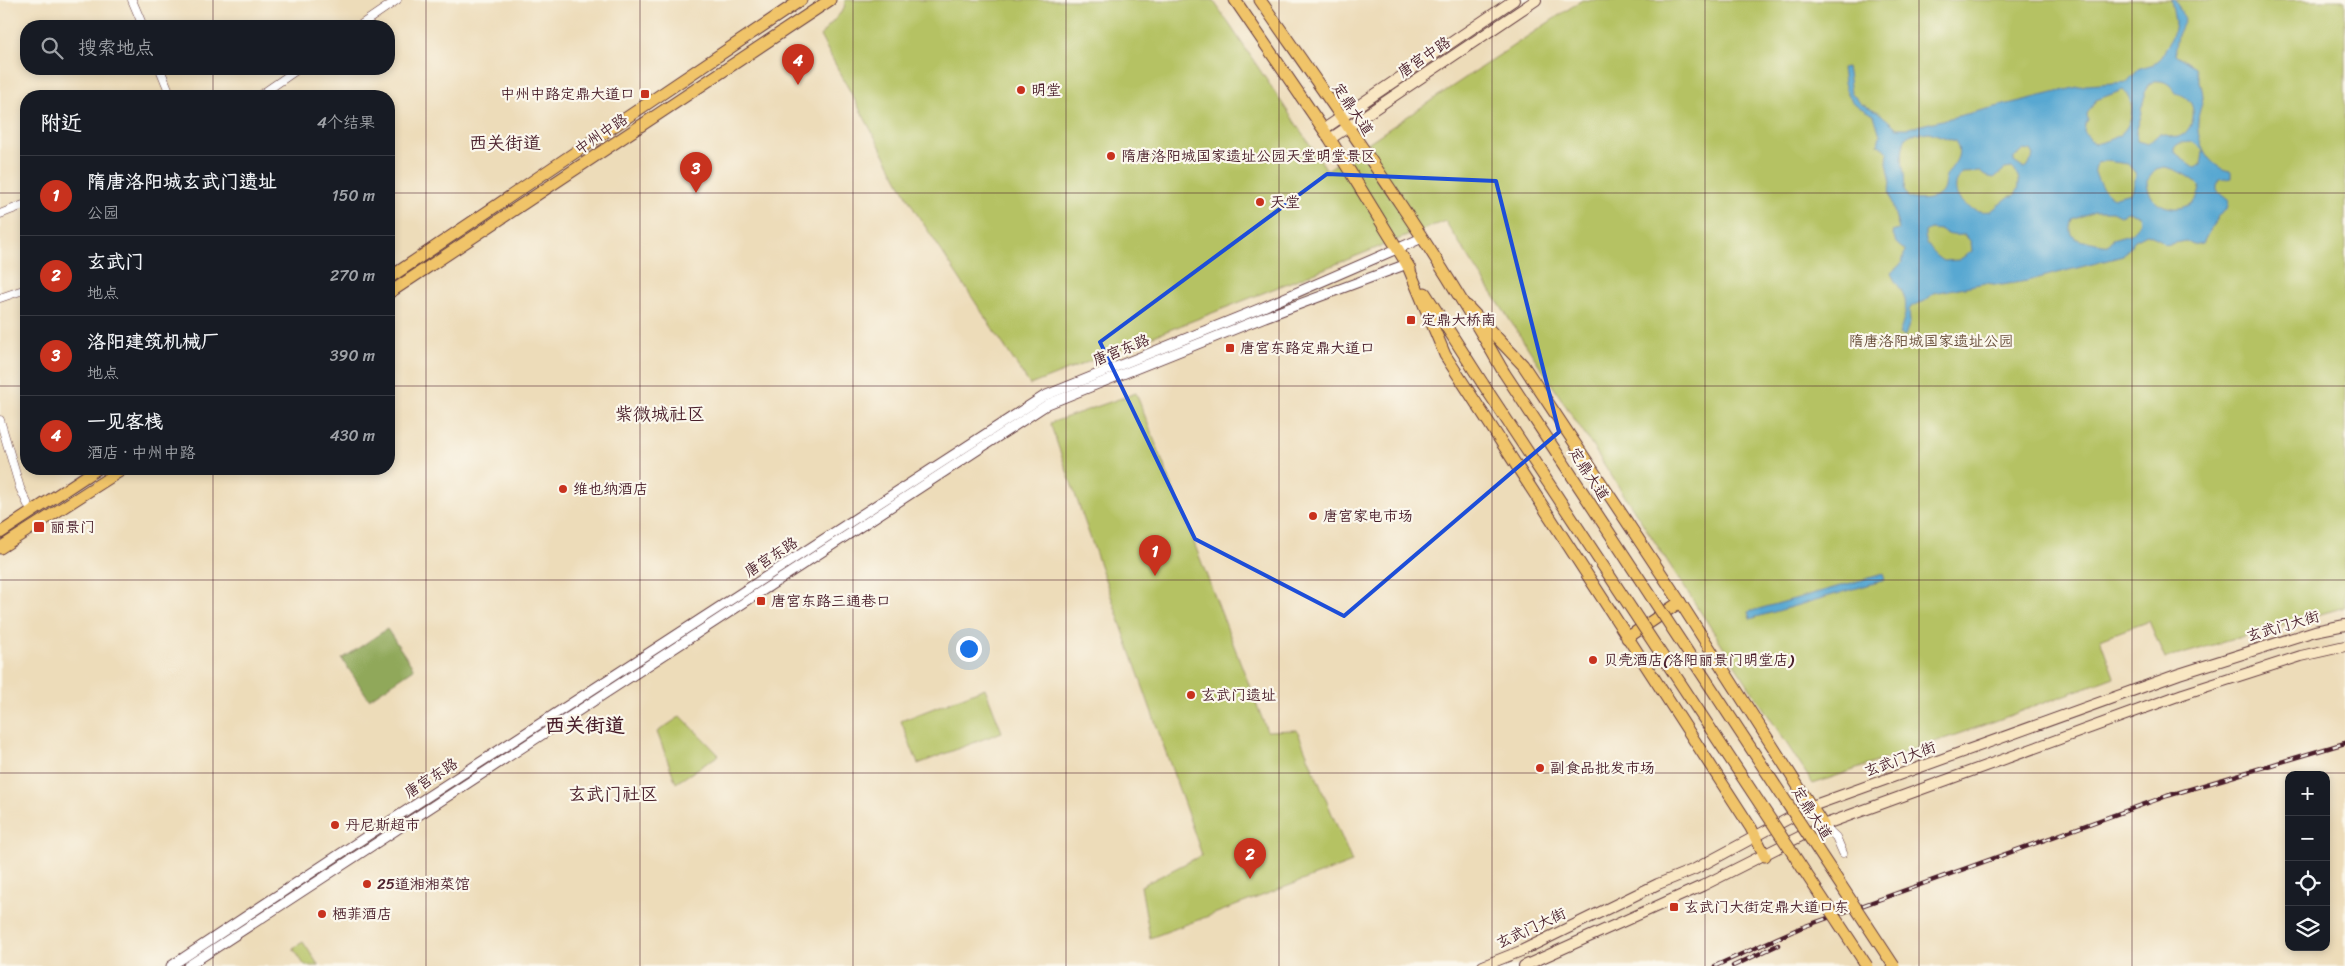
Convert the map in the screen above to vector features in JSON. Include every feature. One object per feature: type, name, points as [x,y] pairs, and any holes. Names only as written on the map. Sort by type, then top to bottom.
[{"type":"main road","name":"中州中路","points":[[395,274],[801,0]]},
{"type":"main road","name":"中州中路","points":[[395,290],[830,0]]},
{"type":"main road","points":[[1235,0],[1324,129],[1483,384],[1867,966]]},
{"type":"main road","name":"定鼎大道","points":[[1260,0],[1348,127],[1467,306],[1503,370],[1894,966]]},
{"type":"main road","name":"唐宫中路","points":[[1324,129],[1514,0]]},
{"type":"main road","name":"唐宫中路","points":[[1330,139],[1536,0]]},
{"type":"main road","points":[[1407,264],[1445,355],[1757,838],[1764,856]]},
{"type":"main road","points":[[1467,306],[1515,357],[1528,374],[1680,602],[1823,825]]},
{"type":"main road","points":[[1503,370],[1502,359],[1506,356],[1515,357]]},
{"type":"main road","points":[[1471,395],[1468,382],[1472,380],[1483,384]]},
{"type":"main road","points":[[0,533],[88,475]]},
{"type":"main road","points":[[0,548],[114,475]]},
{"type":"main road","points":[[1627,638],[1680,602]]},
{"type":"main road","name":"玄武门大街","points":[[1483,966],[1521,951],[1658,884],[1695,869],[1757,838],[1812,806],[2179,674],[2315,631],[2345,625]]},
{"type":"main road","points":[[1524,966],[1764,856],[1823,825],[2183,694],[2301,656],[2345,646]]},
{"type":"street","points":[[132,0],[140,20]]},
{"type":"street","points":[[368,20],[397,0]]},
{"type":"street","points":[[162,75],[169,90]]},
{"type":"street","points":[[268,90],[289,75]]},
{"type":"street","points":[[0,214],[20,206]]},
{"type":"street","name":"唐宫东路","points":[[171,966],[347,849],[1044,396],[1261,308],[1422,238]]},
{"type":"street","name":"唐宫东路","points":[[188,966],[1048,404],[1265,317],[1407,264]]},
{"type":"street","points":[[0,298],[20,291]]},
{"type":"street","points":[[0,420],[20,488],[31,511]]},
{"type":"street","points":[[1823,825],[1836,837],[1843,854]]},
{"type":"highlighted area","points":[[1327,174],[1496,181],[1559,432],[1344,616],[1195,539],[1100,342]]},
{"type":"green space","name":"隋唐洛阳城国家遗址公园","points":[[845,0],[1213,0],[1327,170],[1582,0],[2345,0],[2345,607],[2165,659],[2149,621],[2100,639],[2114,677],[1987,724],[1813,784],[1445,221],[1030,385],[915,211],[820,36],[844,9]]},
{"type":"green space","points":[[1136,393],[1267,731],[1297,730],[1352,862],[1150,938],[1141,886],[1202,855],[1050,423]]},
{"type":"green space","points":[[387,629],[414,669],[369,699],[342,659]]},
{"type":"green space","points":[[985,688],[1002,732],[918,764],[901,721]]},
{"type":"green space","points":[[681,716],[719,755],[676,783],[657,732]]},
{"type":"green space","points":[[303,942],[319,966],[305,966],[293,948]]},
{"type":"water","points":[[2171,0],[2175,0],[2185,20],[2178,35],[2175,54],[2195,67],[2202,90],[2203,98],[2198,129],[2202,146],[2210,160],[2223,169],[2231,171],[2231,178],[2220,180],[2217,186],[2217,191],[2229,201],[2227,209],[2217,217],[2203,243],[2193,245],[2186,241],[2165,245],[2159,239],[2147,234],[2135,240],[2123,256],[2027,281],[2002,285],[1985,283],[1934,293],[1925,301],[1912,306],[1909,310],[1910,322],[1905,336],[1899,334],[1906,306],[1904,295],[1891,273],[1902,263],[1905,251],[1896,243],[1892,232],[1899,230],[1889,192],[1891,183],[1887,162],[1888,152],[1878,144],[1880,135],[1874,115],[1858,106],[1849,97],[1842,68],[1847,67],[1851,92],[1861,104],[1877,111],[1897,128],[1909,128],[2086,85],[2127,82],[2140,68],[2154,64],[2162,57],[2173,34],[2175,22]],"holes":[[[2154,81],[2161,81],[2190,102],[2193,109],[2192,123],[2184,134],[2178,137],[2159,134],[2148,144],[2137,141],[2136,132],[2142,113],[2141,108],[2145,100],[2145,91],[2148,85]],[[2123,90],[2132,107],[2130,120],[2123,132],[2106,141],[2094,144],[2084,132],[2085,124],[2088,120],[2087,114],[2096,100]],[[1929,132],[1955,141],[1958,147],[1958,156],[1946,177],[1944,189],[1940,195],[1921,200],[1911,199],[1908,196],[1904,190],[1903,146],[1906,137],[1912,134]],[[2192,142],[2197,144],[2203,151],[2201,165],[2196,168],[2174,152],[2174,147],[2180,143]],[[2023,150],[2031,151],[2034,156],[2027,167],[2023,168],[2014,162],[2014,158]],[[2106,161],[2128,164],[2136,174],[2132,193],[2114,197],[2110,195],[2096,177],[2094,168],[2097,163]],[[2164,167],[2184,174],[2200,187],[2197,197],[2191,204],[2173,208],[2163,206],[2155,200],[2149,192],[2147,181],[2156,169]],[[2012,168],[2018,178],[2019,185],[2014,196],[2010,196],[1991,211],[1974,210],[1961,201],[1957,195],[1957,181],[1962,173],[1980,172],[1985,176],[1994,178],[2005,169]],[[2094,211],[2112,211],[2120,215],[2128,212],[2139,215],[2140,221],[2133,233],[2112,239],[2108,245],[2082,241],[2074,237],[2071,230],[2073,220]],[[1930,229],[1942,230],[1947,234],[1965,235],[1971,242],[1972,251],[1959,260],[1944,261],[1933,252],[1926,241],[1925,232]]]},
{"type":"water","points":[[1883,574],[1885,580],[1750,619],[1748,612]]},
{"type":"railway","points":[[1715,966],[1800,928],[2167,796],[2345,743]]},
{"type":"railway","points":[[1733,966],[1778,945]]},
{"type":"place","name":"一见客栈","points":[[798,85]]},
{"type":"place","name":"明堂","points":[[1021,90]]},
{"type":"place","name":"中州中路定鼎大道口","points":[[645,94]]},
{"type":"place","name":"隋唐洛阳城国家遗址公园天堂明堂景区","points":[[1111,156]]},
{"type":"place","name":"洛阳建筑机械厂","points":[[696,193]]},
{"type":"place","name":"天堂","points":[[1260,202]]},
{"type":"place","name":"定鼎大桥南","points":[[1411,320]]},
{"type":"place","name":"唐宫东路定鼎大道口","points":[[1230,348]]},
{"type":"place","name":"维也纳酒店","points":[[563,489]]},
{"type":"place","name":"唐宫家电市场","points":[[1313,516]]},
{"type":"place","name":"丽景门","points":[[39,527]]},
{"type":"place","name":"隋唐洛阳城玄武门遗址","points":[[1155,576]]},
{"type":"place","name":"唐宫东路三通巷口","points":[[761,601]]},
{"type":"place","name":"贝壳酒店(洛阳丽景门明堂店)","points":[[1593,660]]},
{"type":"place","name":"玄武门遗址","points":[[1191,695]]},
{"type":"place","name":"副食品批发市场","points":[[1540,768]]},
{"type":"place","name":"丹尼斯超市","points":[[335,825]]},
{"type":"place","name":"玄武门","points":[[1250,879]]},
{"type":"place","name":"25道湘湘菜馆","points":[[367,884]]},
{"type":"place","name":"玄武门大街定鼎大道口东","points":[[1674,907]]},
{"type":"place","name":"栖菲酒店","points":[[322,914]]},
{"type":"district","name":"西关街道","points":[[505,143]]},
{"type":"district","name":"紫微城社区","points":[[660,414]]},
{"type":"district","name":"西关街道","points":[[585,725]]},
{"type":"district","name":"玄武门社区","points":[[613,794]]}]
